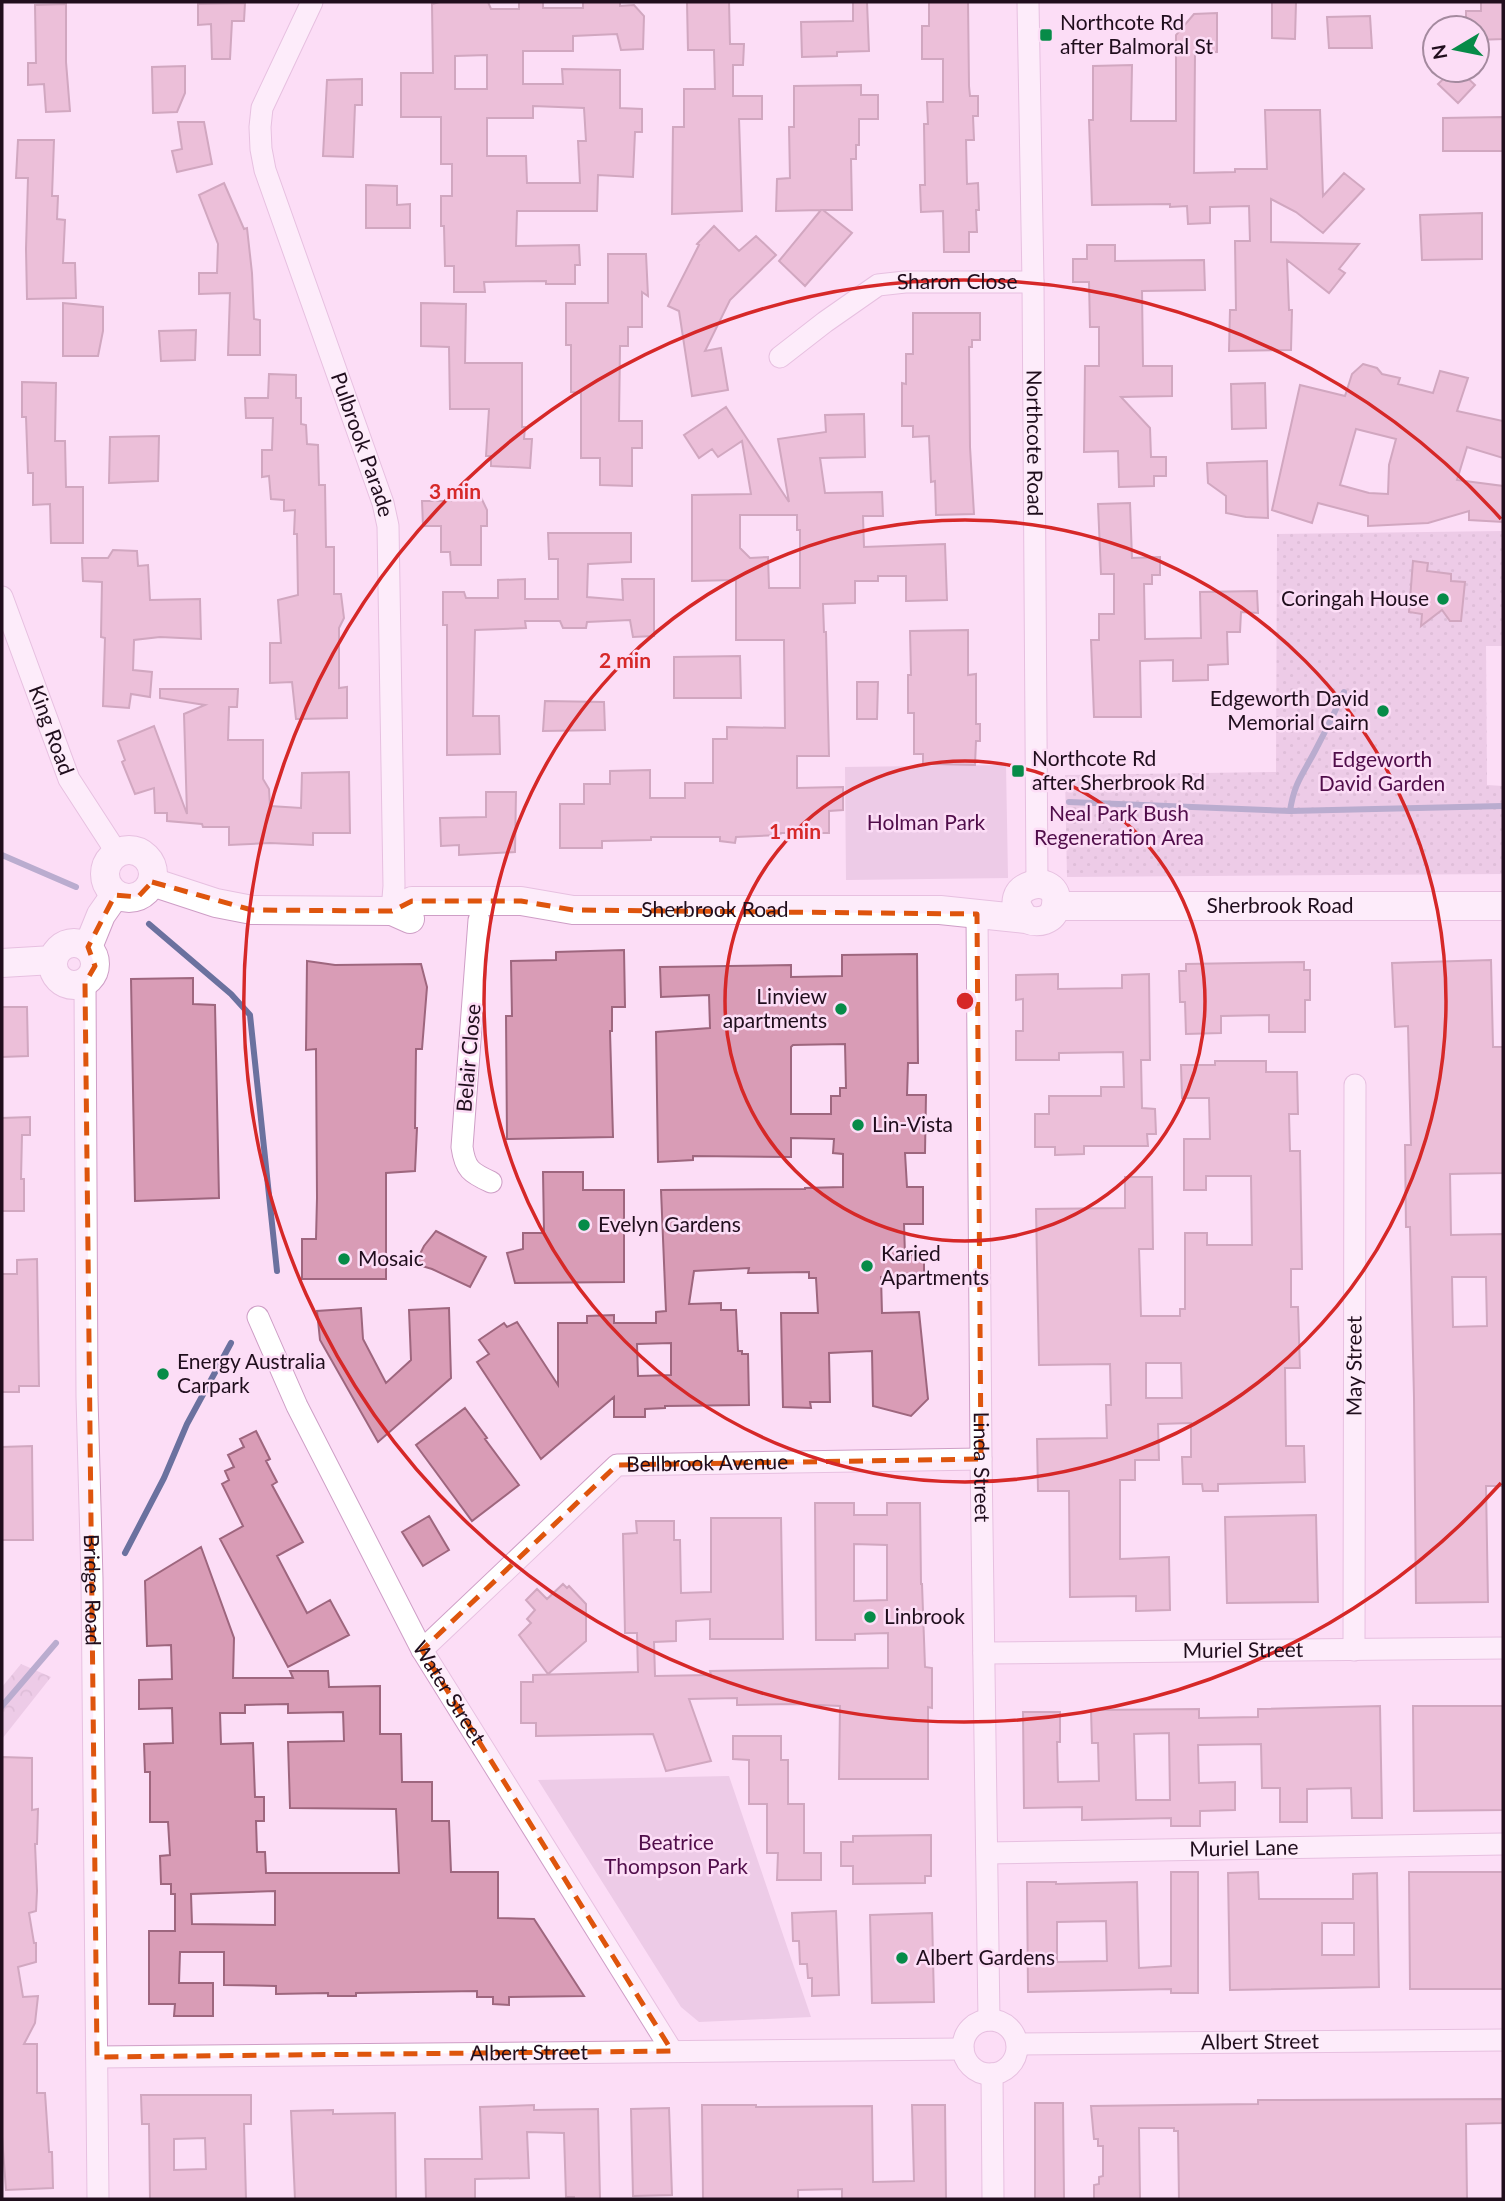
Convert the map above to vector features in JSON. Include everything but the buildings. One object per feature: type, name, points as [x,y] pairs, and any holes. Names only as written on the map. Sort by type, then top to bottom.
[{"type":"main road","points":[[133,850],[147,858],[152,865],[152,881],[144,894],[123,898],[109,889],[105,874],[110,859],[117,853],[133,850]]},
{"type":"main road","name":"Sherbrook Road","points":[[152,881],[216,903],[252,910],[392,911],[412,920],[520,920],[573,910]]},
{"type":"main road","name":"Sherbrook Road","points":[[392,911],[412,901],[521,901],[573,910],[940,910],[977,914],[1027,899],[1048,887],[1052,890],[1056,906],[1503,906]]},
{"type":"main road","points":[[88,947],[101,915],[116,895]]},
{"type":"main road","name":"Sherbrook Road","points":[[940,910],[1027,899]]},
{"type":"main road","points":[[66,944],[81,944],[88,947],[96,966],[85,983],[72,985],[59,979],[53,967],[53,960],[55,953],[66,944]]},
{"type":"main road","points":[[2,963],[53,960]]},
{"type":"street","name":"Pulbrook Parade","points":[[312,2],[262,108],[261,149],[265,170],[383,503],[388,526],[394,886],[392,911]]},
{"type":"street","name":"Northcote Road","points":[[1027,899],[1033,282],[1028,2]]},
{"type":"street","name":"Sharon Close","points":[[780,357],[878,285],[905,282],[1033,282]]},
{"type":"street","name":"King Road","points":[[2,597],[69,779],[117,853]]},
{"type":"street","name":"Linda Street","points":[[977,914],[989,2020]]},
{"type":"street","name":"Belair Close","points":[[479,920],[462,1147],[464,1160],[473,1174],[491,1182]]},
{"type":"street","name":"Bridge Road","points":[[85,983],[87,1397],[92,1579],[98,2199]]},
{"type":"street","name":"May Street","points":[[1354,1650],[1355,1085]]},
{"type":"street","name":"Water Street","points":[[258,1317],[297,1406],[422,1650],[672,2051]]},
{"type":"street","name":"Bellbrook Avenue","points":[[422,1650],[617,1465],[981,1459]]},
{"type":"street","name":"Muriel Street","points":[[984,1653],[1503,1648]]},
{"type":"street","name":"Muriel Lane","points":[[987,1853],[1503,1844]]},
{"type":"street","points":[[989,2020],[1004,2024],[1015,2036],[1017,2044],[1014,2060],[1008,2067],[992,2074],[975,2070],[964,2057],[962,2049],[967,2032],[980,2021],[989,2020]]},
{"type":"street","name":"Albert Street","points":[[1017,2044],[1503,2040]]},
{"type":"street","name":"Albert Street","points":[[97,2057],[962,2049]]},
{"type":"street","points":[[992,2074],[993,2199]]},
{"type":"highlighted area","points":[[152,882],[252,910],[392,911],[412,901],[521,901],[573,910],[977,914],[981,1459],[617,1465],[422,1650],[672,2051],[97,2057],[85,1054],[85,983],[95,966],[88,947],[115,895],[138,897]]},
{"type":"green space","name":"Edgeworth David Garden","points":[[1503,531],[1503,646],[1486,646],[1487,785],[1503,786],[1503,874],[1067,877],[1065,775],[1276,772],[1277,534]]},
{"type":"green space","name":"Holman Park","points":[[1006,765],[1008,878],[846,880],[845,767]]},
{"type":"green space","points":[[21,1664],[51,1677],[2,1739],[2,1687]]},
{"type":"green space","name":"Beatrice Thompson Park","points":[[729,1776],[811,2017],[699,2022],[681,2007],[538,1780]]},
{"type":"waterway","points":[[1290,811],[1300,779],[1344,692]]},
{"type":"waterway","points":[[1069,802],[1290,811],[1503,806]]},
{"type":"waterway","points":[[2,855],[76,887]]},
{"type":"waterway","points":[[149,924],[231,994],[250,1015],[277,1271]]},
{"type":"waterway","points":[[125,1553],[164,1478],[187,1424],[231,1343]]},
{"type":"waterway","points":[[2,1706],[56,1643]]},
{"type":"place","name":"Northcote Rd after Balmoral St","points":[[1046,35]]},
{"type":"place","name":"Coringah House","points":[[1443,599]]},
{"type":"place","name":"Edgeworth David Memorial Cairn","points":[[1383,711]]},
{"type":"place","name":"Northcote Rd after Sherbrook Rd","points":[[1018,771]]},
{"type":"place","name":"Linview apartments","points":[[841,1009]]},
{"type":"place","name":"Lin-Vista","points":[[858,1125]]},
{"type":"place","name":"Evelyn Gardens","points":[[584,1225]]},
{"type":"place","name":"Mosaic","points":[[344,1259]]},
{"type":"place","name":"Karied Apartments","points":[[867,1266]]},
{"type":"place","name":"Energy Australia Carpark","points":[[163,1374]]},
{"type":"place","name":"Linbrook","points":[[870,1617]]},
{"type":"place","name":"Albert Gardens","points":[[902,1958]]},
{"type":"park label","name":"Neal Park Bush Regeneration Area","points":[[1119,826]]}]
